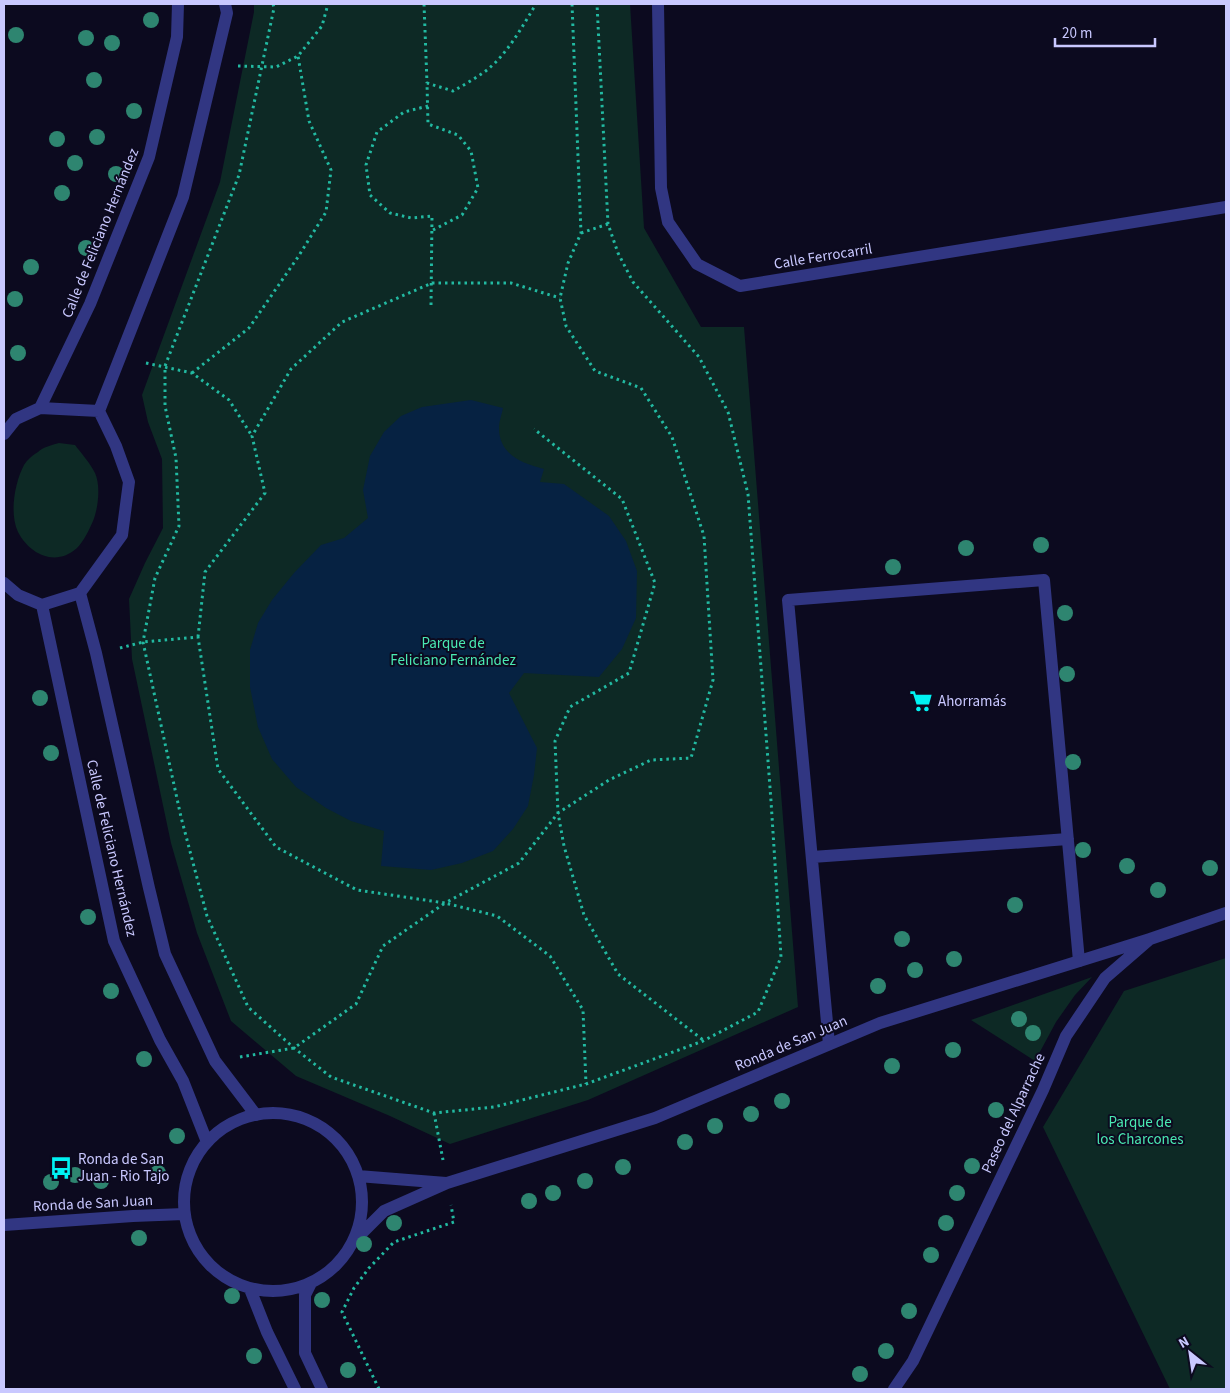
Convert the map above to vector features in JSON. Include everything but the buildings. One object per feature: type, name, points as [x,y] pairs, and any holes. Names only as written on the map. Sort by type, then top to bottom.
[{"type":"street","name":"Calle de Feliciano Hernández","points":[[40,408],[90,304],[149,157],[177,37],[178,4]]},
{"type":"street","points":[[4,583],[18,595],[42,605],[80,593],[122,536],[129,482],[116,446],[99,411],[183,197],[227,13],[225,4]]},
{"type":"street","name":"Calle Ferrocarril","points":[[658,4],[661,188],[668,222],[697,264],[740,286],[1226,207]]},
{"type":"street","points":[[4,434],[16,419],[40,408],[99,411]]},
{"type":"street","points":[[829,1044],[788,600],[1044,580],[1079,961]]},
{"type":"street","name":"Calle de Feliciano Hernández","points":[[80,593],[96,653],[165,954],[215,1061],[256,1115]]},
{"type":"street","name":"Calle de Feliciano Hernández","points":[[42,605],[114,941],[160,1040],[183,1080],[207,1142]]},
{"type":"street","points":[[812,857],[1068,839]]},
{"type":"street","name":"Paseo del Alparrache","points":[[894,1389],[913,1361],[1043,1090],[1066,1036],[1105,978],[1150,939],[1226,913]]},
{"type":"street","name":"Ronda de San Juan","points":[[353,1242],[384,1210],[447,1183],[655,1118],[880,1023],[1150,939]]},
{"type":"street","points":[[281,1114],[307,1120],[329,1133],[347,1152],[358,1176],[362,1198],[361,1220],[353,1242],[336,1266],[311,1283],[283,1291],[250,1288],[229,1280],[208,1263],[192,1241],[184,1214],[185,1188],[193,1163],[207,1142],[229,1125],[256,1115],[281,1114]]},
{"type":"street","name":"Ronda de San Juan","points":[[358,1176],[447,1183]]},
{"type":"street","name":"Ronda de San Juan","points":[[4,1226],[184,1214]]},
{"type":"street","points":[[311,1283],[305,1295],[305,1353],[322,1389]]},
{"type":"street","points":[[250,1288],[295,1389]]},
{"type":"path","points":[[273,4],[274,8],[239,176],[165,366],[165,406],[176,458],[179,526],[155,578],[143,642],[181,817],[207,916],[248,1007],[294,1048],[332,1077],[434,1113],[494,1107],[586,1084],[703,1041],[758,1012],[781,957],[748,494],[728,412],[699,358],[633,282],[618,253],[608,224],[597,4]]},
{"type":"path","points":[[237,66],[276,67],[298,56],[322,26],[328,4]]},
{"type":"path","points":[[424,4],[428,124],[458,134],[471,151],[478,188],[462,215],[432,230]]},
{"type":"path","points":[[427,83],[453,91],[487,70],[506,50],[536,4]]},
{"type":"path","points":[[294,1048],[356,1004],[383,946],[445,903],[519,863],[558,812],[609,780],[651,760],[691,758],[713,680],[704,536],[672,437],[641,388],[595,371],[566,326],[560,298],[568,263],[581,233],[572,4]]},
{"type":"path","points":[[192,374],[249,328],[298,257],[326,212],[330,170],[309,122],[298,56]]},
{"type":"path","points":[[428,106],[404,112],[377,132],[366,165],[370,196],[390,213],[411,218],[432,216],[432,306]]},
{"type":"path","points":[[581,233],[608,224]]},
{"type":"path","points":[[252,436],[291,369],[342,322],[432,283],[511,283],[560,298]]},
{"type":"path","points":[[146,363],[165,366],[192,374],[229,400],[252,436],[265,493],[205,572],[198,637],[218,769],[276,847],[357,890],[445,903],[497,916],[550,956],[583,1010],[586,1084]]},
{"type":"path","points":[[534,429],[622,499],[655,583],[629,673],[570,707],[555,741],[558,812],[564,846],[584,915],[618,974],[703,1041]]},
{"type":"path","points":[[96,653],[143,642],[198,637]]},
{"type":"path","points":[[379,1389],[342,1312],[354,1288],[369,1268],[394,1242],[454,1222],[434,1113]]},
{"type":"green space","name":"Parque de Feliciano Fernández","points":[[254,4],[630,4],[644,228],[701,327],[744,327],[798,1007],[588,1100],[450,1144],[296,1076],[231,1021],[197,933],[171,843],[132,659],[129,599],[163,528],[162,459],[148,422],[142,395],[220,182],[254,12]]},
{"type":"green space","points":[[59,443],[75,445],[88,462],[97,478],[98,497],[93,521],[80,545],[69,554],[61,557],[52,557],[36,552],[23,540],[15,524],[14,498],[18,480],[25,463],[42,449]]},
{"type":"green space","name":"Parque de los Charcones","points":[[1226,958],[1226,1389],[1170,1389],[1043,1127],[1124,991]]},
{"type":"green space","points":[[1092,977],[1075,995],[1056,1022],[1035,1061],[971,1020]]},
{"type":"water","points":[[471,400],[503,408],[499,428],[503,445],[513,456],[527,464],[544,469],[540,482],[564,484],[609,516],[626,541],[637,571],[636,618],[622,649],[599,677],[524,673],[509,693],[537,748],[528,806],[513,829],[493,851],[462,863],[431,870],[381,866],[384,831],[351,821],[326,808],[296,787],[272,759],[258,727],[250,687],[250,650],[258,623],[272,600],[294,573],[321,545],[344,538],[368,518],[363,490],[370,456],[384,432],[401,416],[422,407]]},
{"type":"place","name":"Ahorramás","points":[[921,701]]},
{"type":"place","name":"Ronda de San Juan - Rio Tajo","points":[[61,1168]]}]
